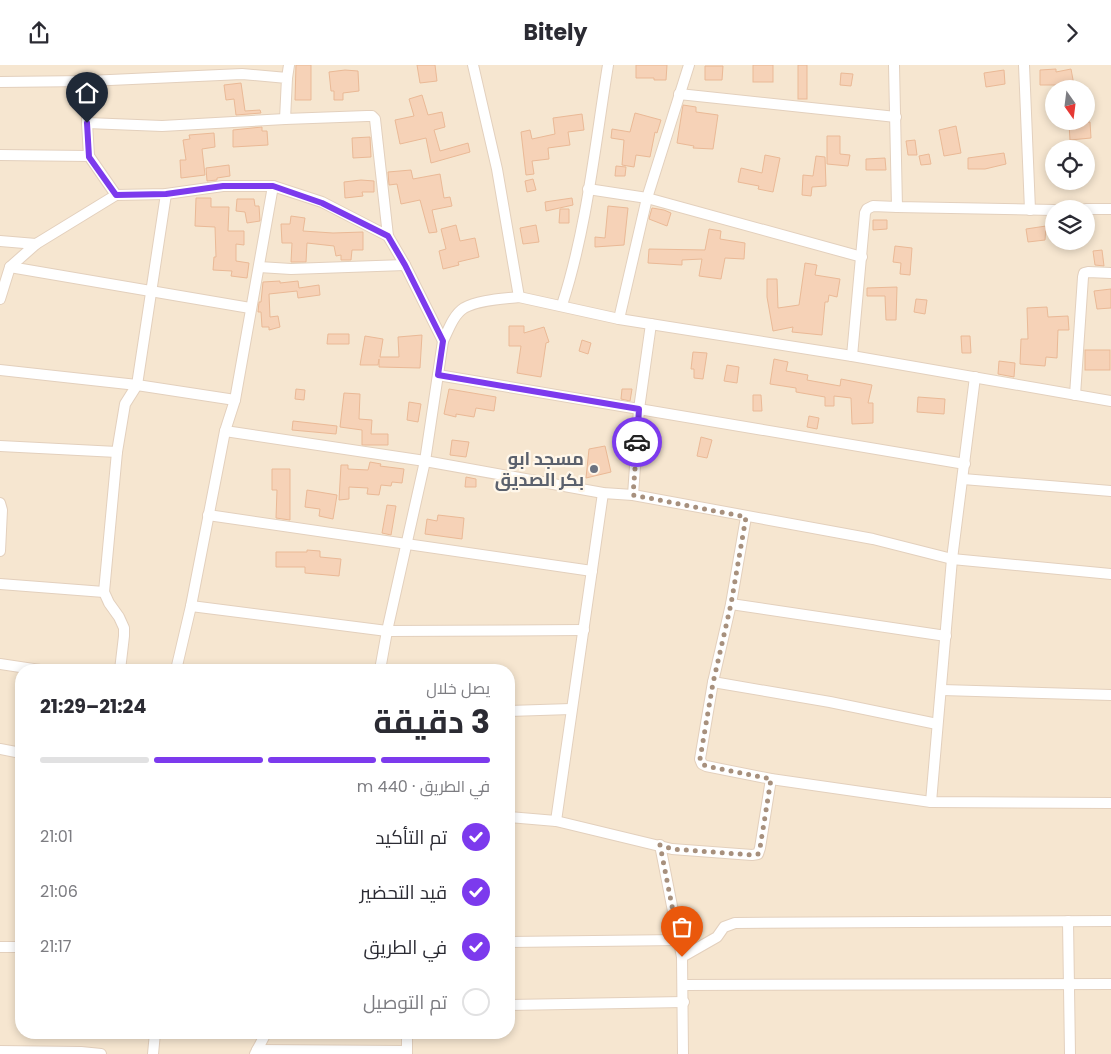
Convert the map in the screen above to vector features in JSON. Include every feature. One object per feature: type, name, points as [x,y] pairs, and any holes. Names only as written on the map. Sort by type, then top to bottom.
[{"type":"street","points":[[284,119],[286,78],[289,65]]},
{"type":"street","points":[[473,65],[497,169],[519,297]]},
{"type":"street","points":[[562,305],[573,271],[608,65]]},
{"type":"street","points":[[619,319],[647,198],[689,65]]},
{"type":"street","points":[[894,65],[897,207]]},
{"type":"street","points":[[1024,65],[1030,210]]},
{"type":"street","points":[[0,82],[88,81],[242,74],[286,78]]},
{"type":"street","points":[[88,81],[87,123],[89,157],[116,195]]},
{"type":"street","points":[[679,94],[896,117]]},
{"type":"street","points":[[87,123],[162,126],[372,116],[375,119],[388,236],[405,265],[443,341]]},
{"type":"street","points":[[0,155],[89,157]]},
{"type":"street","points":[[0,299],[10,267],[36,244],[116,195],[166,194],[223,186],[273,186],[322,203],[388,236]]},
{"type":"street","points":[[177,664],[226,431],[235,400],[273,186]]},
{"type":"street","points":[[588,189],[647,198],[862,257]]},
{"type":"street","points":[[121,664],[124,628],[104,592],[117,452],[125,404],[137,385],[166,194]]},
{"type":"street","points":[[852,356],[867,209],[873,206],[1045,210]]},
{"type":"street","points":[[1095,209],[1111,209]]},
{"type":"street","points":[[0,241],[36,244]]},
{"type":"street","points":[[259,267],[291,269],[405,265]]},
{"type":"street","points":[[10,267],[250,308]]},
{"type":"street","points":[[1076,395],[1084,273],[1111,273]]},
{"type":"street","points":[[381,664],[425,461],[443,341],[451,323],[464,309],[485,301],[519,297],[619,319],[852,356],[1111,401]]},
{"type":"street","points":[[633,495],[639,409],[651,324]]},
{"type":"street","points":[[0,370],[137,385],[235,400]]},
{"type":"street","points":[[438,375],[965,464]]},
{"type":"street","points":[[931,802],[952,559],[975,377]]},
{"type":"street","points":[[226,431],[425,461],[603,493],[633,495],[873,539],[952,559],[1111,573]]},
{"type":"street","points":[[0,446],[117,452]]},
{"type":"street","points":[[963,479],[1111,491]]},
{"type":"street","points":[[556,821],[603,493]]},
{"type":"street","points":[[0,503],[2,510],[0,551]]},
{"type":"street","points":[[208,515],[592,571]]},
{"type":"street","points":[[746,517],[731,604],[713,683],[700,759],[702,764],[771,779],[931,802],[1111,803]]},
{"type":"street","points":[[0,585],[104,592]]},
{"type":"street","points":[[731,604],[946,636]]},
{"type":"street","points":[[191,606],[387,631],[584,631]]},
{"type":"street","points":[[0,664],[15,666]]},
{"type":"street","points":[[713,683],[830,702],[937,724]]},
{"type":"street","points":[[942,690],[1111,695]]},
{"type":"street","points":[[515,711],[572,709]]},
{"type":"street","points":[[0,749],[15,752]]},
{"type":"street","points":[[515,818],[556,821],[672,849],[752,855],[758,854],[760,848],[771,779]]},
{"type":"street","points":[[660,845],[682,957],[684,1002],[683,1054]]},
{"type":"street","points":[[1068,921],[1070,1054]]},
{"type":"street","points":[[682,957],[717,937],[724,927],[735,923],[1111,921]]},
{"type":"street","points":[[515,942],[679,940]]},
{"type":"street","points":[[0,947],[15,947]]},
{"type":"street","points":[[683,985],[1111,984]]},
{"type":"street","points":[[515,1005],[684,1002]]},
{"type":"street","points":[[153,1054],[154,1039]]},
{"type":"street","points":[[263,1039],[256,1052],[407,1053],[407,1039]]},
{"type":"street","points":[[0,1051],[100,1054]]},
{"type":"shaded area","points":[[0,65],[1111,65],[1111,1054],[0,1054]]},
{"type":"building","points":[[296,65],[311,65],[311,100],[295,100]]},
{"type":"building","points":[[417,65],[435,65],[437,81],[420,83]]},
{"type":"building","points":[[636,65],[667,65],[666,80],[636,78]]},
{"type":"building","points":[[753,65],[773,65],[773,82],[753,82]]},
{"type":"building","points":[[798,65],[807,65],[807,99],[798,99]]},
{"type":"building","points":[[705,66],[723,66],[722,80],[705,80]]},
{"type":"building","points":[[1056,69],[1056,72],[1071,69],[1073,80],[1045,80],[1045,85],[1040,85],[1040,70]]},
{"type":"building","points":[[1004,70],[1005,84],[986,87],[984,73]]},
{"type":"building","points":[[358,71],[359,91],[343,93],[343,100],[334,100],[334,91],[331,91],[329,72]]},
{"type":"building","points":[[841,73],[853,74],[851,86],[840,85]]},
{"type":"building","points":[[241,83],[245,111],[260,110],[261,113],[236,115],[234,99],[226,100],[224,85]]},
{"type":"building","points":[[422,95],[428,115],[442,112],[445,127],[434,130],[440,151],[468,143],[470,152],[431,163],[426,138],[400,144],[395,120],[414,116],[409,99]]},
{"type":"building","points":[[683,105],[696,107],[696,112],[718,115],[713,149],[693,148],[694,146],[677,143]]},
{"type":"building","points":[[635,113],[661,120],[657,133],[655,132],[650,157],[636,155],[634,167],[622,165],[624,140],[611,138],[612,129],[630,132]]},
{"type":"building","points":[[582,114],[584,130],[568,132],[570,145],[548,148],[549,159],[532,161],[534,174],[526,175],[521,132],[530,130],[532,139],[555,134],[553,118]]},
{"type":"building","points":[[956,126],[961,153],[944,156],[939,130]]},
{"type":"building","points":[[262,127],[262,131],[267,131],[268,145],[233,147],[233,130]]},
{"type":"building","points":[[1069,130],[1090,130],[1091,138],[1070,140]]},
{"type":"building","points":[[214,133],[215,147],[202,149],[205,175],[181,178],[180,160],[186,160],[183,140],[190,139],[189,135]]},
{"type":"building","points":[[827,136],[840,136],[840,154],[850,155],[848,166],[827,164]]},
{"type":"building","points":[[370,137],[371,157],[353,158],[352,138]]},
{"type":"building","points":[[915,140],[917,155],[908,155],[906,141]]},
{"type":"building","points":[[1004,153],[1006,164],[985,169],[968,169],[968,158]]},
{"type":"building","points":[[929,154],[931,164],[921,165],[919,156]]},
{"type":"building","points":[[765,155],[780,158],[773,192],[758,189],[759,186],[738,182],[741,168],[762,173]]},
{"type":"building","points":[[816,156],[825,157],[826,186],[812,187],[811,196],[802,195],[803,175],[813,176]]},
{"type":"building","points":[[885,158],[886,170],[866,170],[866,159]]},
{"type":"building","points":[[229,165],[230,176],[207,181],[206,168]]},
{"type":"building","points":[[616,166],[626,167],[625,176],[615,176]]},
{"type":"building","points":[[411,170],[413,179],[440,174],[444,198],[450,197],[452,206],[432,210],[437,232],[429,233],[420,200],[401,204],[397,184],[389,185],[388,172]]},
{"type":"building","points":[[533,179],[536,190],[527,192],[525,181]]},
{"type":"building","points":[[374,181],[374,192],[362,192],[363,196],[345,198],[344,182]]},
{"type":"building","points":[[196,198],[211,198],[211,207],[229,207],[228,231],[244,231],[244,245],[236,244],[236,261],[249,263],[247,278],[231,276],[232,271],[213,270],[214,257],[216,257],[215,227],[195,226]]},
{"type":"building","points":[[572,198],[573,205],[546,211],[545,202]]},
{"type":"building","points":[[237,199],[254,199],[255,206],[259,206],[260,221],[247,223],[245,212],[236,211]]},
{"type":"building","points":[[608,206],[628,208],[624,245],[595,247],[595,237],[605,238]]},
{"type":"building","points":[[652,208],[671,213],[667,226],[649,219]]},
{"type":"building","points":[[560,209],[569,209],[569,223],[559,223]]},
{"type":"building","points":[[291,216],[305,218],[303,231],[363,232],[363,250],[352,250],[351,260],[341,260],[341,255],[336,256],[334,246],[307,243],[306,262],[291,262],[292,243],[282,243],[281,224],[290,224]]},
{"type":"building","points":[[873,220],[887,220],[887,229],[873,230]]},
{"type":"building","points":[[456,225],[460,241],[475,238],[479,257],[458,262],[459,265],[443,269],[439,251],[446,249],[441,229]]},
{"type":"building","points":[[536,225],[539,242],[523,244],[520,228]]},
{"type":"building","points":[[1045,226],[1045,240],[1028,242],[1026,229]]},
{"type":"building","points":[[709,229],[721,231],[720,239],[745,243],[744,259],[725,258],[721,279],[699,276],[702,259],[682,260],[682,265],[648,263],[649,249],[705,250]]},
{"type":"building","points":[[895,246],[912,248],[910,275],[900,274],[901,263],[893,262]]},
{"type":"building","points":[[1102,250],[1104,266],[1095,265],[1093,251]]},
{"type":"building","points":[[805,263],[817,265],[815,275],[840,279],[837,297],[829,295],[828,302],[825,302],[822,335],[792,332],[793,327],[773,331],[767,297],[767,279],[777,279],[778,308],[799,305]]},
{"type":"building","points":[[280,281],[280,283],[298,281],[299,288],[319,285],[320,295],[298,298],[297,291],[269,294],[270,317],[278,316],[280,327],[269,330],[269,327],[262,327],[261,312],[258,312],[263,282]]},
{"type":"building","points":[[897,287],[896,320],[886,320],[885,296],[867,296],[867,288]]},
{"type":"building","points":[[1111,289],[1111,308],[1097,309],[1094,291]]},
{"type":"building","points":[[916,299],[927,300],[925,314],[914,312]]},
{"type":"building","points":[[1047,307],[1048,317],[1068,316],[1069,330],[1058,330],[1057,358],[1046,357],[1045,366],[1020,364],[1021,339],[1028,339],[1027,308]]},
{"type":"building","points":[[509,326],[524,326],[524,333],[544,327],[549,342],[546,343],[541,377],[517,373],[521,346],[509,346]]},
{"type":"building","points":[[328,334],[349,334],[349,344],[327,344]]},
{"type":"building","points":[[422,335],[420,368],[379,367],[379,359],[378,365],[360,365],[365,336],[383,339],[380,357],[399,357],[398,337]]},
{"type":"building","points":[[961,336],[970,336],[971,353],[962,353]]},
{"type":"building","points":[[582,340],[591,343],[588,354],[579,351]]},
{"type":"building","points":[[1085,350],[1110,350],[1110,370],[1085,370]]},
{"type":"building","points":[[693,352],[707,353],[703,379],[694,378],[694,369],[691,369]]},
{"type":"building","points":[[774,359],[788,362],[786,371],[808,375],[807,380],[840,386],[841,379],[872,385],[868,403],[873,403],[873,423],[852,424],[851,398],[834,396],[834,406],[825,406],[825,397],[796,392],[796,388],[770,384]]},
{"type":"building","points":[[999,361],[1015,363],[1014,377],[998,374]]},
{"type":"building","points":[[727,365],[739,367],[737,383],[724,381]]},
{"type":"building","points":[[296,389],[305,390],[304,400],[295,399]]},
{"type":"building","points":[[449,389],[496,397],[494,411],[476,408],[474,417],[456,414],[456,417],[444,414]]},
{"type":"building","points":[[622,389],[632,389],[630,401],[621,399]]},
{"type":"building","points":[[344,393],[360,394],[359,419],[372,420],[371,434],[388,434],[388,445],[362,445],[362,430],[340,427]]},
{"type":"building","points":[[753,395],[761,395],[762,411],[753,411]]},
{"type":"building","points":[[918,397],[945,399],[944,414],[917,412]]},
{"type":"building","points":[[409,402],[421,404],[418,422],[407,420]]},
{"type":"building","points":[[809,416],[819,418],[817,429],[807,427]]},
{"type":"building","points":[[293,421],[337,426],[336,434],[292,430]]},
{"type":"building","points":[[701,437],[712,440],[707,458],[697,456]]},
{"type":"building","points":[[452,440],[469,442],[466,457],[450,455]]},
{"type":"building","points":[[605,446],[611,472],[586,478],[589,449]]},
{"type":"building","points":[[370,462],[381,464],[380,466],[404,469],[402,483],[392,482],[391,486],[381,485],[379,495],[367,494],[368,488],[349,487],[349,499],[339,500],[341,465],[348,465],[348,469],[368,470]]},
{"type":"building","points":[[272,469],[290,469],[290,520],[276,518],[277,490],[272,490]]},
{"type":"building","points":[[466,477],[476,479],[476,487],[465,487]]},
{"type":"building","points":[[307,490],[337,495],[333,519],[319,516],[320,509],[305,507]]},
{"type":"building","points":[[387,505],[396,506],[391,535],[382,533]]},
{"type":"building","points":[[438,515],[464,518],[462,539],[425,534],[427,519],[437,521]]},
{"type":"building","points":[[307,550],[320,551],[320,557],[341,559],[339,576],[305,573],[305,567],[276,567],[276,552],[307,552]]},
{"type":"way so far","points":[[637,442],[633,495],[746,517],[731,604],[713,683],[700,759],[702,764],[706,766],[771,779],[758,854],[672,849],[660,845],[682,957]]},
{"type":"place","name":"مسجد ابو بكر الصديق","points":[[594,469]]},
{"type":"route","points":[[87,123],[89,157],[116,195],[166,194],[223,186],[273,186],[322,203],[388,236],[405,265],[443,341],[438,375],[639,409],[637,442]]}]
